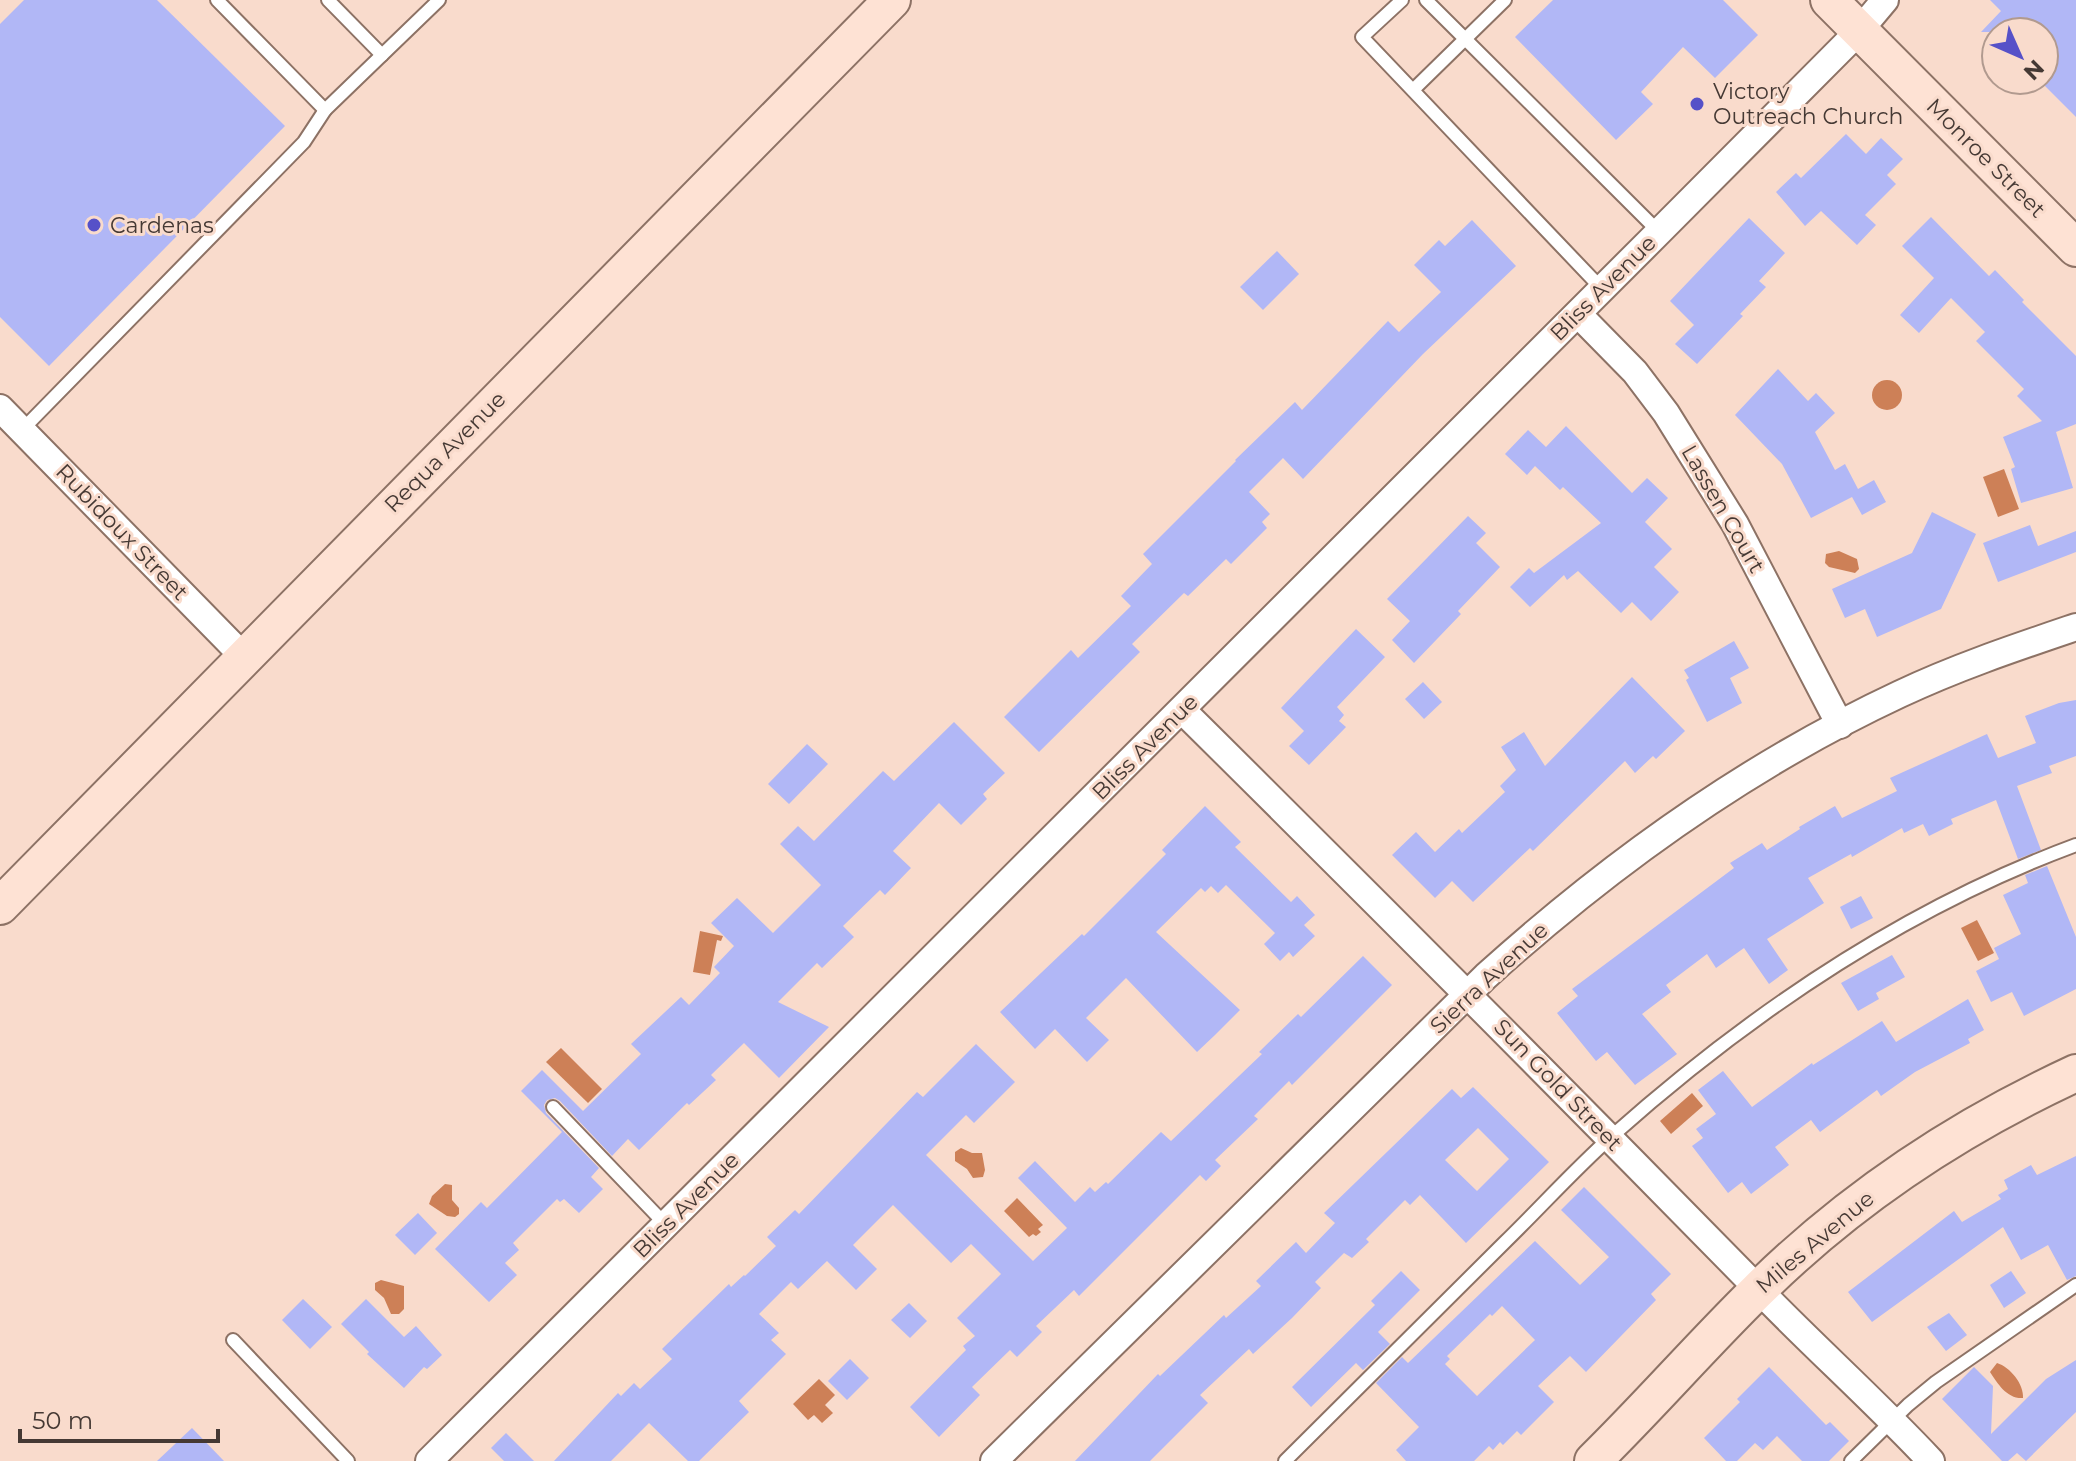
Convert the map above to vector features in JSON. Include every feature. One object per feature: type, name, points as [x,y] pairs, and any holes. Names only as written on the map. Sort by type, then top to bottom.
[{"type":"street","name":"Requa Avenue","points":[[0,906],[892,0]]},
{"type":"street","name":"Monroe Street","points":[[1829,0],[2076,248]]},
{"type":"street","name":"Bliss Avenue","points":[[429,1461],[1578,314],[1859,31],[1885,0]]},
{"type":"street","name":"Lassen Court","points":[[1578,314],[1635,372],[1673,426],[1735,524],[1840,725]]},
{"type":"street","name":"Rubidoux Street","points":[[0,408],[243,656]]},
{"type":"street","name":"Sierra Avenue","points":[[994,1461],[1469,994],[1527,939],[1634,852],[1744,778],[1840,725],[1901,694],[1996,654],[2076,627]]},
{"type":"street","name":"Sun Gold Street","points":[[1182,710],[1469,994],[1758,1290],[1893,1420],[1931,1461]]},
{"type":"street","name":"Miles Avenue","points":[[1593,1461],[1758,1290],[1846,1213],[1902,1172],[1998,1111],[2076,1073]]},
{"type":"lane","points":[[217,0],[325,110]]},
{"type":"lane","points":[[328,0],[382,55]]},
{"type":"lane","points":[[1402,0],[1362,37],[1602,289]]},
{"type":"lane","points":[[1426,0],[1659,232]]},
{"type":"lane","points":[[1413,90],[1505,0]]},
{"type":"lane","points":[[22,430],[304,142],[325,110],[434,2]]},
{"type":"lane","points":[[1285,1461],[1610,1138],[1699,1063],[1842,959],[1910,919],[2029,863],[2076,845]]},
{"type":"lane","points":[[553,1107],[666,1225]]},
{"type":"lane","points":[[1851,1461],[1893,1420],[1970,1356],[2076,1285]]},
{"type":"lane","points":[[233,1340],[348,1461]]},
{"type":"shaded area","points":[[1887,380],[1898,384],[1902,395],[1898,406],[1887,410],[1876,406],[1872,395],[1876,384]]},
{"type":"shaded area","points":[[2004,469],[2019,509],[1998,517],[1983,477]]},
{"type":"shaded area","points":[[1839,551],[1857,559],[1859,569],[1855,573],[1829,567],[1825,563],[1826,554]]},
{"type":"shaded area","points":[[1977,920],[1994,953],[1978,961],[1961,928]]},
{"type":"shaded area","points":[[700,931],[723,936],[721,941],[717,940],[710,975],[693,972]]},
{"type":"shaded area","points":[[561,1048],[602,1089],[588,1103],[546,1062]]},
{"type":"shaded area","points":[[1692,1093],[1703,1106],[1671,1134],[1660,1121]]},
{"type":"shaded area","points":[[961,1148],[982,1153],[983,1177],[973,1178],[967,1169],[955,1161],[955,1152]]},
{"type":"shaded area","points":[[445,1184],[452,1185],[452,1200],[459,1208],[459,1214],[455,1217],[447,1216],[429,1204],[432,1196]]},
{"type":"shaded area","points":[[1017,1198],[1043,1225],[1036,1236],[1033,1234],[1029,1237],[1004,1211]]},
{"type":"shaded area","points":[[381,1280],[404,1286],[404,1309],[399,1314],[391,1314],[384,1298],[375,1290],[375,1283]]},
{"type":"shaded area","points":[[1997,1363],[2015,1377],[2023,1398],[2008,1393],[1996,1381],[1990,1372]]},
{"type":"shaded area","points":[[819,1379],[835,1395],[825,1405],[833,1413],[822,1423],[814,1415],[808,1420],[793,1404]]},
{"type":"building","name":"Cardenas","points":[[24,0],[157,0],[285,126],[49,366],[0,317],[0,24]]},
{"type":"building","points":[[1553,0],[1723,0],[1758,35],[1715,78],[1683,47],[1641,92],[1653,104],[1616,140],[1515,37]]},
{"type":"building","points":[[1990,0],[2076,0],[2076,117],[2055,96],[2060,96],[2060,16],[1996,16],[2001,11]]},
{"type":"building","points":[[1846,134],[1866,154],[1881,138],[1903,159],[1887,175],[1896,184],[1865,215],[1876,225],[1857,245],[1821,211],[1805,226],[1776,192],[1796,173],[1801,178]]},
{"type":"building","points":[[1931,217],[1989,276],[1995,270],[2076,356],[2076,424],[2056,432],[2073,488],[2021,503],[2011,469],[2015,467],[2003,437],[2042,421],[2017,396],[2024,389],[1976,341],[1985,332],[1951,298],[1919,333],[1900,315],[1934,278],[1902,246]]},
{"type":"building","points":[[1749,218],[1785,253],[1759,281],[1766,287],[1697,364],[1675,344],[1694,325],[1670,301]]},
{"type":"building","points":[[1472,220],[1516,266],[1423,354],[1303,479],[1283,458],[1249,492],[1270,514],[1262,522],[1267,528],[1231,564],[1226,559],[1188,596],[1184,593],[1132,644],[1140,652],[1039,752],[1004,717],[1071,650],[1078,658],[1131,606],[1121,596],[1152,564],[1143,554],[1235,460],[1295,402],[1302,410],[1388,321],[1399,332],[1441,292],[1414,265],[1439,240],[1445,246]]},
{"type":"building","points":[[1277,251],[1299,274],[1263,310],[1240,287]]},
{"type":"building","points":[[1778,369],[1808,401],[1816,393],[1835,413],[1815,432],[1835,470],[1845,464],[1858,489],[1874,480],[1886,502],[1862,515],[1852,497],[1811,518],[1782,464],[1735,415]]},
{"type":"building","points":[[1566,426],[1632,493],[1647,478],[1668,498],[1645,522],[1672,549],[1654,567],[1679,592],[1651,621],[1632,602],[1621,613],[1578,571],[1567,580],[1564,575],[1530,607],[1510,587],[1529,568],[1534,573],[1601,523],[1563,487],[1560,490],[1535,466],[1527,475],[1505,454],[1528,430],[1546,447]]},
{"type":"building","points":[[1932,512],[1976,534],[1941,609],[1877,637],[1865,609],[1845,618],[1832,589],[1912,553]]},
{"type":"building","points":[[1468,516],[1486,533],[1476,543],[1500,567],[1414,663],[1392,640],[1410,621],[1387,599]]},
{"type":"building","points":[[2030,525],[2038,546],[2076,531],[2076,552],[1998,582],[1983,543]]},
{"type":"building","points":[[1356,629],[1385,657],[1337,707],[1344,715],[1339,721],[1346,727],[1309,765],[1289,746],[1304,731],[1281,708]]},
{"type":"building","points":[[1734,641],[1749,668],[1730,678],[1742,703],[1707,722],[1684,670]]},
{"type":"building","points":[[1632,677],[1685,731],[1656,759],[1653,756],[1635,773],[1625,761],[1533,851],[1530,848],[1473,902],[1452,881],[1435,898],[1392,855],[1416,832],[1435,852],[1459,829],[1462,833],[1505,792],[1500,786],[1516,770],[1501,747],[1524,732],[1545,766]]},
{"type":"building","points":[[1423,682],[1442,702],[1424,719],[1405,699]]},
{"type":"building","points":[[2076,700],[2076,756],[2049,766],[2052,773],[2017,786],[2041,850],[2018,859],[1996,800],[1951,819],[1953,824],[1929,836],[1923,824],[1904,833],[1902,828],[1808,878],[1824,903],[1767,939],[1788,970],[1769,984],[1744,948],[1716,968],[1707,954],[1666,985],[1671,992],[1642,1014],[1677,1054],[1635,1085],[1607,1052],[1596,1061],[1557,1013],[1578,996],[1572,989],[1734,868],[1730,863],[1762,843],[1767,850],[1835,806],[1842,818],[1897,791],[1890,778],[1987,734],[1998,758],[2036,743],[2025,716]]},
{"type":"building","points":[[954,722],[1005,773],[983,794],[987,799],[961,825],[939,803],[893,851],[911,868],[885,895],[880,890],[843,926],[854,937],[822,968],[817,963],[778,1002],[829,1027],[779,1078],[744,1043],[711,1075],[716,1080],[689,1105],[687,1103],[639,1150],[628,1139],[612,1156],[560,1101],[555,1098],[547,1100],[544,1105],[546,1113],[599,1168],[591,1177],[603,1189],[579,1213],[564,1199],[560,1202],[557,1199],[513,1243],[519,1250],[505,1263],[517,1275],[489,1302],[435,1249],[481,1202],[487,1208],[562,1132],[521,1091],[542,1070],[583,1111],[641,1054],[631,1044],[681,997],[689,1005],[720,973],[714,967],[734,946],[711,923],[737,898],[773,933],[821,885],[780,844],[798,826],[814,841],[883,771],[894,781]]},
{"type":"building","points":[[807,744],[828,764],[789,804],[768,784]]},
{"type":"building","points":[[1205,806],[1241,842],[1235,847],[1291,902],[1297,896],[1315,915],[1304,925],[1315,936],[1293,957],[1289,952],[1280,961],[1264,944],[1275,933],[1226,885],[1218,893],[1211,886],[1205,892],[1201,888],[1156,932],[1240,1010],[1215,1035],[1197,1052],[1126,978],[1086,1018],[1109,1040],[1087,1062],[1055,1029],[1035,1049],[1000,1012],[1082,934],[1084,936],[1166,854],[1162,850]]},
{"type":"building","points":[[2047,866],[2076,937],[2076,989],[2024,1016],[2012,992],[1991,1002],[1976,971],[1999,959],[1994,948],[2021,934],[2003,895],[2028,883],[2025,875]]},
{"type":"building","points":[[1861,896],[1873,918],[1851,929],[1840,907]]},
{"type":"building","points":[[1892,955],[1905,977],[1876,993],[1879,999],[1858,1011],[1841,983]]},
{"type":"building","points":[[1363,956],[1392,985],[1292,1085],[1289,1081],[1254,1116],[1258,1119],[1215,1160],[1221,1166],[1206,1181],[1200,1175],[1079,1296],[1074,1290],[1036,1326],[1042,1332],[1017,1357],[1010,1350],[972,1387],[980,1395],[939,1437],[910,1407],[966,1350],[963,1346],[975,1336],[957,1318],[1001,1274],[971,1244],[951,1263],[893,1205],[853,1245],[877,1269],[856,1290],[827,1261],[798,1289],[791,1282],[759,1314],[779,1333],[771,1340],[786,1354],[739,1401],[749,1412],[699,1461],[688,1461],[649,1423],[611,1461],[554,1461],[618,1393],[621,1396],[634,1383],[640,1389],[672,1359],[662,1349],[729,1284],[731,1287],[745,1276],[776,1246],[767,1237],[795,1210],[799,1214],[917,1092],[923,1097],[976,1044],[1015,1082],[974,1123],[966,1115],[926,1155],[1033,1261],[1067,1228],[1018,1178],[1035,1161],[1075,1202],[1090,1187],[1095,1192],[1106,1182],[1108,1184],[1161,1132],[1171,1141],[1262,1054],[1259,1052],[1298,1014],[1301,1017]]},
{"type":"building","points":[[1968,999],[1984,1030],[1968,1039],[1970,1043],[1915,1072],[1881,1096],[1877,1090],[1820,1132],[1811,1120],[1775,1147],[1789,1165],[1751,1194],[1742,1182],[1728,1193],[1692,1146],[1703,1138],[1696,1129],[1716,1114],[1698,1090],[1723,1071],[1752,1107],[1812,1063],[1882,1021],[1896,1042]]},
{"type":"building","points":[[1473,1087],[1549,1162],[1466,1243],[1420,1195],[1410,1205],[1405,1200],[1366,1239],[1369,1242],[1352,1258],[1344,1253],[1315,1282],[1321,1288],[1292,1318],[1253,1354],[1249,1349],[1200,1395],[1208,1403],[1150,1461],[1075,1461],[1158,1374],[1160,1376],[1224,1315],[1226,1318],[1261,1286],[1256,1281],[1296,1242],[1306,1253],[1335,1223],[1324,1213],[1452,1089],[1461,1098]],"holes":[[[1478,1128],[1509,1159],[1477,1191],[1445,1160]]]},
{"type":"building","points":[[2076,1156],[2076,1276],[2067,1280],[2048,1245],[2021,1260],[2003,1227],[1872,1322],[1848,1292],[1954,1211],[1962,1222],[2001,1199],[1998,1195],[2008,1189],[2004,1180],[2031,1165],[2037,1175]]},
{"type":"building","points":[[1584,1187],[1671,1274],[1651,1294],[1656,1300],[1586,1372],[1570,1356],[1538,1386],[1554,1402],[1521,1435],[1517,1431],[1493,1450],[1489,1446],[1474,1461],[1406,1461],[1396,1450],[1419,1427],[1376,1383],[1402,1357],[1408,1363],[1535,1241],[1580,1285],[1609,1257],[1561,1210]],"holes":[[[1502,1306],[1535,1340],[1477,1396],[1445,1364],[1450,1359],[1447,1356]]]},
{"type":"building","points":[[418,1213],[437,1233],[415,1255],[395,1235]]},
{"type":"building","points":[[1401,1271],[1420,1290],[1378,1332],[1390,1344],[1363,1370],[1356,1363],[1311,1407],[1292,1387],[1375,1305],[1371,1301]]},
{"type":"building","points":[[2011,1271],[2026,1293],[2004,1308],[1990,1285]]},
{"type":"building","points":[[303,1299],[332,1327],[310,1349],[282,1320]]},
{"type":"building","points":[[366,1299],[404,1337],[416,1326],[442,1355],[427,1369],[424,1367],[404,1388],[367,1354],[369,1352],[341,1324]]},
{"type":"building","points":[[909,1303],[927,1321],[910,1338],[891,1320]]},
{"type":"building","points":[[1949,1313],[1967,1335],[1946,1351],[1927,1327]]},
{"type":"building","points":[[850,1359],[869,1378],[847,1400],[828,1381]]},
{"type":"building","points":[[2076,1360],[2076,1412],[2026,1461],[2017,1453],[2008,1461],[2002,1461],[1942,1399],[1974,1367],[1993,1386],[1991,1434],[2046,1379]]},
{"type":"building","points":[[1769,1367],[1826,1425],[1830,1422],[1849,1441],[1829,1461],[1802,1461],[1777,1436],[1763,1450],[1755,1443],[1737,1461],[1726,1461],[1704,1438]]},
{"type":"building","points":[[192,1428],[224,1461],[157,1461]]},
{"type":"building","points":[[506,1433],[534,1461],[504,1461],[491,1448]]},
{"type":"place","name":"Victory Outreach Church","points":[[1697,104]]},
{"type":"place","name":"Cardenas","points":[[94,225]]}]
